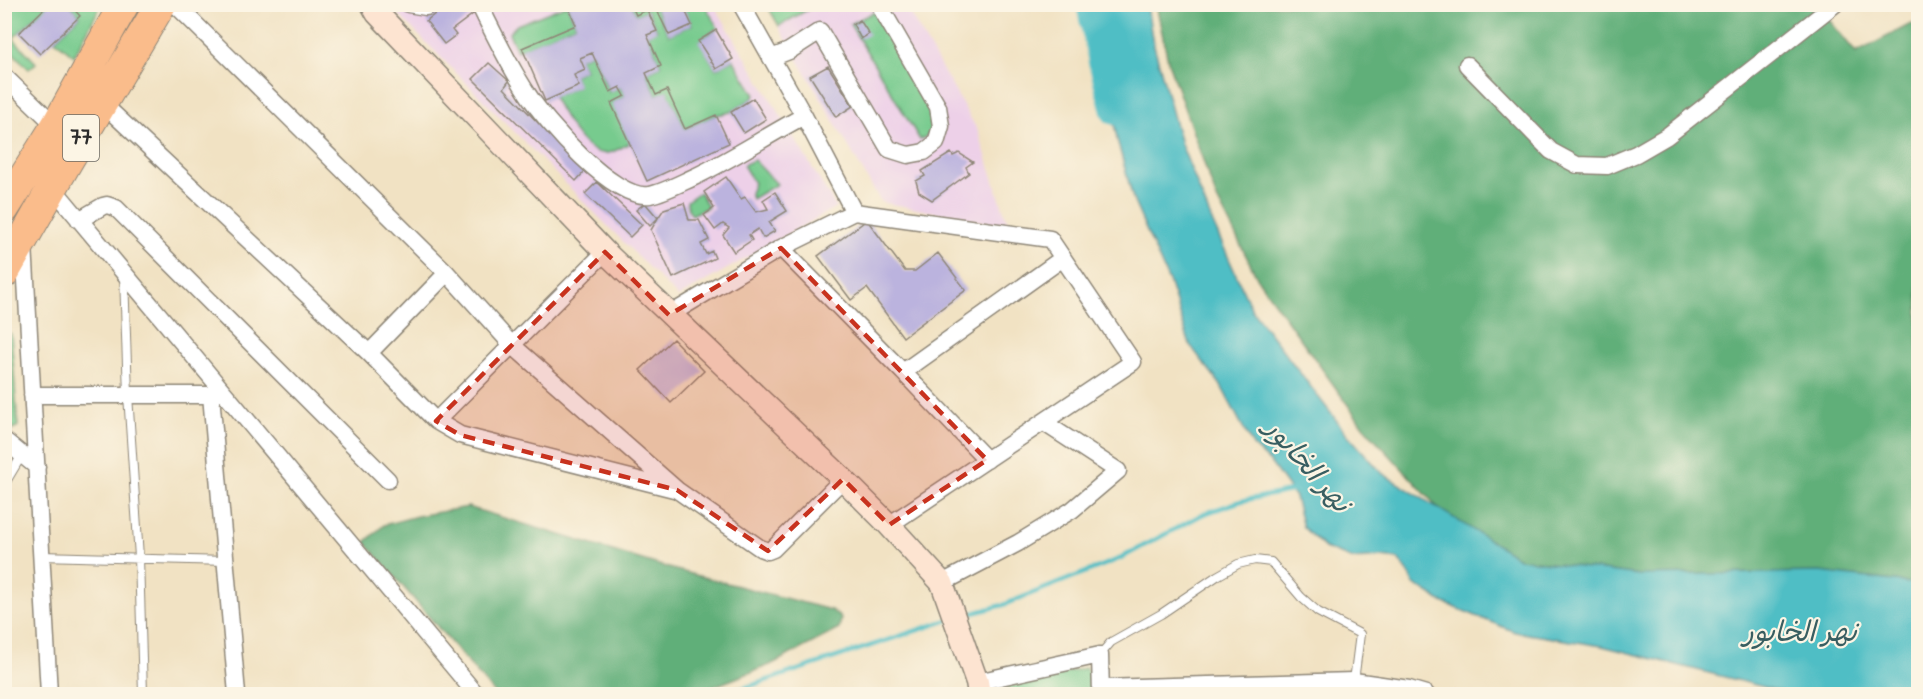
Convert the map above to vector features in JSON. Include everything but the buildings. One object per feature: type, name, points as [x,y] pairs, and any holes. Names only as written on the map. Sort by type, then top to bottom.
[{"type":"highway","name":"77","points":[[4,209],[56,126],[124,4]]},
{"type":"highway","name":"77","points":[[4,273],[161,4]]},
{"type":"street","points":[[175,4],[447,273],[512,345],[677,490],[760,548],[768,551],[843,479]]},
{"type":"street","points":[[408,4],[426,6],[429,4]]},
{"type":"street","points":[[479,4],[507,59],[537,107],[595,170],[627,191],[648,195],[673,187],[724,163],[781,128],[804,117]]},
{"type":"street","points":[[741,4],[854,212]]},
{"type":"street","points":[[1467,65],[1551,152],[1577,165],[1607,166],[1636,154],[1667,136],[1835,4]]},
{"type":"street","points":[[369,7],[605,252],[843,479],[942,583],[976,682],[1100,655],[1101,691],[1264,690],[1354,681],[1409,689],[1426,694]]},
{"type":"street","points":[[771,58],[789,51],[820,31],[889,149],[908,155],[924,152],[936,143],[942,126],[938,107],[882,10]]},
{"type":"street","points":[[4,76],[56,126]]},
{"type":"street","points":[[102,103],[369,353],[436,421],[460,435],[677,490]]},
{"type":"street","points":[[52,188],[124,274],[216,392],[476,694]]},
{"type":"street","points":[[79,220],[103,206],[116,208],[388,480]]},
{"type":"street","points":[[669,315],[781,248],[854,212],[1050,239],[1133,362],[889,525]]},
{"type":"street","points":[[23,240],[49,694]]},
{"type":"street","points":[[781,248],[987,460]]},
{"type":"street","points":[[436,421],[605,252]]},
{"type":"street","points":[[903,372],[1063,258]]},
{"type":"street","points":[[369,353],[447,273]]},
{"type":"street","points":[[32,395],[216,392]]},
{"type":"street","points":[[216,392],[237,694]]},
{"type":"street","points":[[942,583],[1018,543],[1072,510],[1118,471],[1043,422]]},
{"type":"street","points":[[4,440],[37,467]]},
{"type":"lane","points":[[124,274],[128,395],[139,558],[143,694]]},
{"type":"lane","points":[[4,484],[22,455]]},
{"type":"lane","points":[[41,556],[226,561]]},
{"type":"lane","points":[[1100,655],[1111,642],[1161,614],[1217,576],[1238,564],[1255,560],[1271,562],[1301,597],[1318,612],[1360,634],[1354,681]]},
{"type":"highlighted area","points":[[781,248],[987,460],[889,525],[843,479],[768,551],[677,490],[460,435],[436,421],[605,252],[669,315]]},
{"type":"shaded area","points":[[389,5],[714,5],[836,207],[678,297]]},
{"type":"shaded area","points":[[766,5],[905,5],[978,131],[1009,227],[881,202]]},
{"type":"green space","points":[[4,5],[49,5],[13,38],[36,63],[29,69],[5,45]]},
{"type":"green space","points":[[69,5],[100,7],[74,56],[55,40],[80,16]]},
{"type":"green space","points":[[567,5],[576,25],[517,51],[509,33],[517,25]]},
{"type":"green space","points":[[631,5],[654,5],[669,35],[692,25],[682,5],[705,5],[718,28],[699,41],[716,69],[733,59],[755,95],[753,98],[731,112],[716,115],[685,129],[667,91],[656,95],[646,73],[661,66],[647,35],[657,30],[647,10],[636,15]]},
{"type":"green space","points":[[767,5],[816,5],[779,26]]},
{"type":"green space","points":[[1156,5],[1817,5],[1856,53],[1909,25],[1918,23],[1918,584],[1820,572],[1639,575],[1520,559],[1440,510],[1363,426],[1259,281],[1216,197],[1169,65]]},
{"type":"green space","points":[[874,12],[932,109],[933,127],[920,140],[850,24]]},
{"type":"green space","points":[[592,53],[609,92],[620,87],[625,96],[612,103],[630,143],[608,153],[599,152],[582,142],[553,97],[578,86],[574,75],[585,70],[580,58]]},
{"type":"green space","points":[[754,160],[777,184],[752,199],[750,193],[754,183],[743,165]]},
{"type":"green space","points":[[700,192],[708,207],[692,215],[687,201]]},
{"type":"green space","points":[[4,331],[11,334],[18,426],[10,431],[5,426]]},
{"type":"green space","points":[[468,507],[672,569],[831,610],[841,618],[839,629],[770,665],[694,694],[495,694],[365,542],[384,525],[417,516]]},
{"type":"green space","points":[[1085,668],[1091,675],[1090,694],[1006,694],[1008,686]]},
{"type":"water","name":"نهر الخابور","points":[[1095,5],[1147,5],[1152,38],[1181,144],[1211,219],[1252,310],[1346,433],[1383,474],[1520,559],[1639,575],[1820,572],[1918,584],[1918,694],[1792,694],[1602,646],[1515,632],[1442,602],[1414,584],[1398,559],[1381,557],[1353,559],[1325,548],[1303,527],[1295,497],[1270,462],[1253,446],[1220,384],[1190,345],[1170,284],[1134,202],[1117,139],[1096,27]]},
{"type":"waterway","name":"نهر الخابور","points":[[1090,4],[1115,111]]},
{"type":"waterway","points":[[962,616],[1003,605],[1119,559],[1203,514],[1241,501],[1295,490]]},
{"type":"waterway","points":[[726,694],[948,620]]}]
